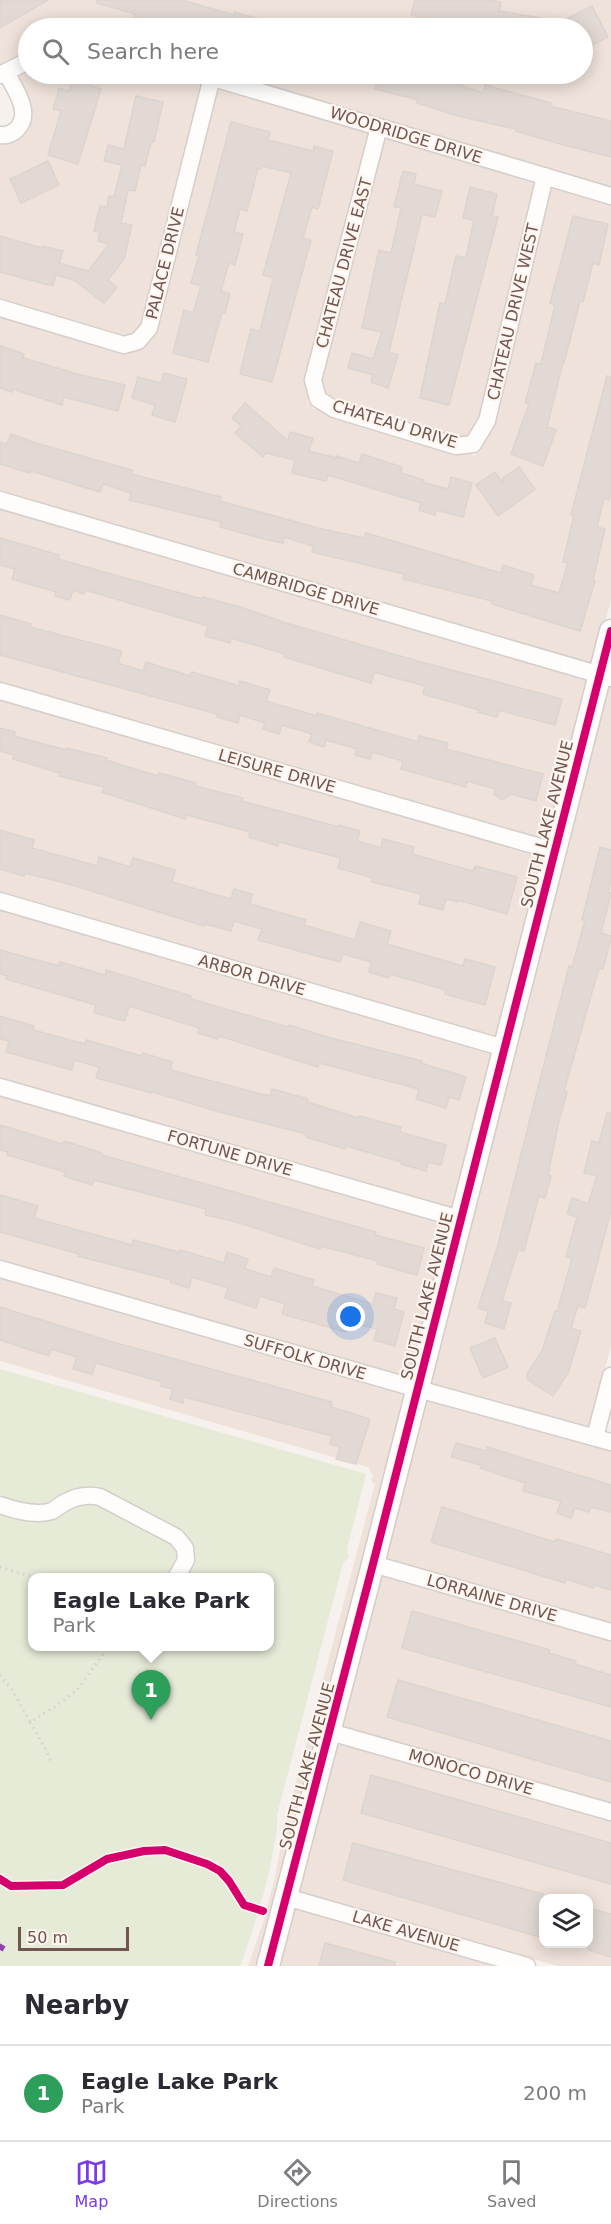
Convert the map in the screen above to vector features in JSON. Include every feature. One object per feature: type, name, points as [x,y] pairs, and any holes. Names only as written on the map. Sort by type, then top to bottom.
[{"type":"street","points":[[0,135],[13,133],[21,126],[24,118],[22,104],[3,74],[18,66]]},
{"type":"street","name":"PALACE DRIVE","points":[[0,308],[124,345],[138,341],[149,328],[204,84]]},
{"type":"street","name":"WOODRIDGE DRIVE","points":[[236,84],[611,196]]},
{"type":"street","name":"CHATEAU DRIVE EAST","points":[[318,399],[313,380],[379,127]]},
{"type":"street","name":"CHATEAU DRIVE WEST","points":[[473,444],[487,422],[545,176]]},
{"type":"street","name":"CHATEAU DRIVE","points":[[318,399],[334,409],[456,446],[473,444]]},
{"type":"street","name":"CAMBRIDGE DRIVE","points":[[0,500],[605,676]]},
{"type":"street","name":"SOUTH LAKE AVENUE","points":[[268,1966],[418,1389],[554,851],[605,676],[611,631]]},
{"type":"street","name":"LEISURE DRIVE","points":[[0,691],[554,851]]},
{"type":"street","name":"ARBOR DRIVE","points":[[0,901],[504,1048]]},
{"type":"street","name":"FORTUNE DRIVE","points":[[0,1087],[460,1219]]},
{"type":"street","name":"SUFFOLK DRIVE","points":[[0,1269],[603,1440]]},
{"type":"street","points":[[603,1440],[611,1377]]},
{"type":"street","points":[[0,1505],[36,1512],[51,1511],[77,1496],[100,1497],[176,1537],[185,1548],[186,1560],[180,1573]]},
{"type":"street","name":"LORRAINE DRIVE","points":[[373,1564],[611,1632]]},
{"type":"street","name":"MONOCO DRIVE","points":[[330,1732],[611,1812]]},
{"type":"street","name":"LAKE AVENUE","points":[[286,1897],[527,1966]]},
{"type":"path","points":[[0,1567],[28,1576]]},
{"type":"path","points":[[30,1722],[76,1690],[106,1651]]},
{"type":"path","points":[[0,1675],[13,1691],[45,1748],[51,1764]]},
{"type":"shaded area","points":[[0,0],[611,0],[611,187],[266,84],[593,84],[593,18],[18,18],[18,57],[0,66]]},
{"type":"shaded area","points":[[21,84],[202,84],[142,324],[134,333],[125,336],[0,299],[0,144],[15,141],[28,128],[31,116],[29,100]]},
{"type":"shaded area","points":[[217,87],[370,133],[307,402],[313,409],[317,408],[332,417],[453,454],[470,453],[474,456],[481,451],[550,187],[611,205],[611,600],[594,664],[0,491],[0,317],[122,353],[144,346]]},
{"type":"shaded area","points":[[384,137],[536,182],[480,418],[468,436],[457,437],[338,401],[324,393],[321,379]]},
{"type":"shaded area","points":[[0,509],[590,680],[549,840],[0,682]]},
{"type":"shaded area","points":[[605,685],[611,687],[611,1346],[590,1427],[428,1383]]},
{"type":"shaded area","points":[[0,700],[545,857],[498,1037],[0,892]]},
{"type":"shaded area","points":[[0,910],[494,1054],[455,1208],[0,1078]]},
{"type":"shaded area","points":[[0,1096],[451,1225],[413,1379],[0,1261]]},
{"type":"shaded area","points":[[0,1279],[408,1396],[260,1966],[248,1966],[264,1920],[275,1877],[284,1828],[375,1484],[371,1482],[373,1476],[368,1467],[0,1361]]},
{"type":"shaded area","points":[[423,1400],[611,1451],[611,1623],[383,1558]]},
{"type":"shaded area","points":[[379,1575],[611,1641],[611,1803],[340,1726]]},
{"type":"shaded area","points":[[335,1742],[611,1821],[611,1966],[558,1966],[295,1891]]},
{"type":"shaded area","points":[[291,1907],[495,1966],[276,1966]]},
{"type":"green space","points":[[0,1369],[366,1474],[347,1549],[349,1557],[343,1563],[277,1815],[276,1834],[267,1881],[239,1966],[0,1966]]},
{"type":"building","points":[[0,0],[48,0],[0,28]]},
{"type":"building","points":[[97,0],[181,0],[234,15],[234,12],[256,18],[134,18],[135,14],[97,3]]},
{"type":"building","points":[[415,0],[490,0],[501,2],[499,11],[541,18],[423,18],[411,15]]},
{"type":"building","points":[[592,6],[608,37],[593,44],[593,18],[569,18]]},
{"type":"building","points":[[71,84],[92,84],[91,86],[101,89],[78,164],[48,155],[61,111],[53,109],[59,88],[69,91]]},
{"type":"building","points":[[376,84],[457,84],[483,93],[485,85],[551,103],[550,106],[611,121],[611,157],[560,144],[516,131],[516,129],[458,116],[417,103],[418,100],[375,89]]},
{"type":"building","points":[[136,96],[163,102],[154,142],[151,142],[145,166],[141,165],[135,191],[128,190],[121,223],[132,225],[124,259],[108,280],[117,287],[104,303],[74,280],[56,275],[53,286],[0,272],[0,236],[42,248],[43,246],[63,251],[59,263],[88,271],[109,244],[98,241],[100,232],[94,231],[100,206],[107,207],[109,196],[114,197],[122,165],[104,161],[108,145],[124,149]]},
{"type":"building","points":[[231,122],[270,132],[268,140],[313,151],[314,146],[333,151],[318,209],[312,207],[303,238],[311,240],[272,382],[240,374],[251,329],[260,331],[273,278],[263,275],[291,173],[262,166],[261,169],[258,168],[247,211],[240,209],[234,232],[243,234],[235,265],[229,263],[221,291],[230,294],[225,313],[222,312],[208,362],[173,353],[184,310],[193,313],[201,286],[191,283],[199,255],[196,255]]},
{"type":"building","points":[[48,161],[59,185],[21,203],[10,179]]},
{"type":"building","points":[[403,171],[416,174],[414,184],[442,191],[435,217],[422,214],[389,352],[398,355],[388,388],[371,382],[373,375],[348,368],[352,353],[373,359],[382,332],[362,328],[379,250],[391,253],[401,208],[394,207]]},
{"type":"building","points":[[470,187],[497,194],[492,216],[498,217],[449,405],[420,398],[440,303],[445,304],[456,256],[466,258],[474,220],[463,218]]},
{"type":"building","points":[[573,216],[608,224],[599,265],[593,263],[563,362],[547,427],[556,430],[543,466],[511,454],[529,404],[525,403],[536,363],[541,364],[555,305],[550,303]]},
{"type":"building","points":[[0,346],[24,354],[23,358],[125,385],[118,411],[64,397],[62,405],[13,389],[12,392],[0,388]]},
{"type":"building","points":[[164,373],[187,379],[175,422],[152,415],[155,405],[132,398],[138,377],[161,383]]},
{"type":"building","points":[[607,376],[611,377],[611,491],[609,500],[604,498],[597,527],[605,529],[593,580],[595,581],[580,631],[492,604],[492,601],[403,579],[404,574],[312,552],[313,546],[284,537],[283,543],[260,538],[220,527],[221,522],[129,500],[131,493],[103,484],[100,492],[0,464],[0,442],[7,444],[11,434],[132,470],[131,474],[221,497],[220,501],[318,528],[364,538],[366,533],[501,573],[503,565],[534,575],[531,585],[559,593],[568,563],[563,562],[574,515],[571,515]]},
{"type":"building","points":[[245,403],[288,441],[290,432],[313,438],[309,451],[359,463],[362,454],[402,467],[401,473],[448,489],[451,477],[472,483],[463,517],[436,510],[435,515],[419,510],[421,503],[328,475],[326,481],[292,473],[295,460],[266,453],[263,457],[235,433],[241,426],[232,418]]},
{"type":"building","points":[[519,467],[535,489],[498,516],[476,485],[495,472],[502,482],[503,478]]},
{"type":"building","points":[[0,538],[59,555],[58,559],[202,599],[203,597],[240,607],[286,623],[421,662],[562,699],[555,725],[499,710],[497,717],[478,712],[479,710],[423,694],[425,686],[374,672],[371,683],[284,657],[285,654],[231,638],[230,643],[205,636],[208,626],[85,590],[84,594],[73,590],[70,600],[55,596],[56,592],[12,579],[15,569],[0,565]]},
{"type":"building","points":[[0,615],[31,624],[30,627],[122,651],[118,663],[143,671],[146,662],[190,676],[192,672],[239,686],[240,681],[270,690],[266,701],[418,742],[419,736],[448,743],[446,749],[543,774],[536,801],[511,794],[502,800],[494,794],[496,789],[467,781],[466,787],[401,769],[403,761],[372,752],[370,759],[355,755],[357,749],[326,740],[324,747],[309,742],[312,734],[282,725],[279,734],[263,729],[265,723],[240,715],[238,723],[217,717],[217,714],[0,655]]},
{"type":"building","points":[[0,728],[15,732],[14,736],[107,758],[106,760],[158,776],[159,773],[196,783],[195,786],[243,798],[242,801],[360,831],[357,841],[381,848],[383,839],[414,847],[412,854],[473,871],[475,866],[517,877],[507,914],[458,900],[458,902],[446,899],[443,910],[419,904],[421,894],[372,882],[373,878],[338,868],[341,858],[279,842],[278,846],[249,837],[250,832],[187,815],[185,819],[102,792],[104,787],[59,776],[60,773],[13,759],[14,755],[0,751]]},
{"type":"building","points":[[0,830],[34,840],[32,848],[97,866],[99,857],[130,867],[133,858],[175,870],[172,882],[231,899],[234,889],[252,894],[250,904],[306,920],[304,925],[355,940],[360,922],[391,931],[387,944],[463,966],[465,959],[495,967],[485,1005],[445,994],[446,990],[390,974],[389,978],[369,972],[371,962],[343,954],[340,962],[258,940],[262,929],[234,921],[231,931],[205,924],[204,926],[69,884],[0,869]]},
{"type":"building","points":[[600,847],[611,850],[611,880],[608,892],[611,893],[601,933],[611,938],[603,969],[599,968],[564,1091],[567,1092],[558,1125],[548,1175],[551,1176],[545,1198],[539,1196],[524,1251],[518,1250],[502,1301],[511,1303],[504,1329],[485,1323],[488,1311],[478,1308],[498,1245],[569,966],[572,967],[585,920],[582,920]]},
{"type":"building","points":[[0,950],[59,966],[60,962],[105,975],[106,970],[191,996],[191,999],[288,1027],[289,1025],[422,1061],[421,1063],[466,1077],[459,1100],[449,1097],[446,1108],[416,1099],[419,1089],[319,1063],[318,1067],[219,1036],[218,1039],[198,1033],[199,1028],[129,1006],[125,1021],[94,1013],[96,1005],[6,979],[7,976],[0,974]]},
{"type":"building","points":[[0,1016],[34,1026],[33,1030],[85,1044],[86,1040],[172,1062],[170,1070],[270,1096],[272,1089],[308,1099],[307,1102],[359,1118],[359,1116],[401,1127],[400,1132],[446,1145],[441,1165],[428,1162],[426,1171],[346,1146],[345,1149],[306,1137],[306,1134],[96,1078],[99,1067],[74,1060],[72,1070],[6,1052],[9,1041],[0,1039]]},
{"type":"building","points":[[607,1113],[611,1113],[611,1211],[585,1308],[578,1306],[571,1328],[581,1331],[568,1373],[553,1396],[527,1379],[527,1374],[542,1351],[555,1311],[557,1312],[572,1258],[566,1257],[577,1217],[567,1214],[572,1198],[588,1204],[597,1176],[584,1173],[592,1141],[599,1143]]},
{"type":"building","points":[[0,1125],[63,1144],[64,1141],[102,1153],[102,1155],[376,1232],[375,1235],[424,1248],[417,1275],[377,1264],[378,1261],[321,1246],[320,1249],[230,1220],[205,1215],[206,1209],[94,1180],[92,1185],[64,1176],[65,1172],[7,1155],[8,1152],[0,1150]]},
{"type":"building","points":[[0,1195],[38,1206],[34,1218],[132,1245],[133,1240],[179,1252],[180,1250],[224,1263],[227,1252],[248,1259],[245,1269],[271,1277],[274,1268],[314,1280],[312,1286],[373,1304],[376,1293],[397,1298],[394,1309],[404,1312],[395,1346],[374,1340],[377,1329],[349,1322],[346,1332],[282,1314],[285,1304],[260,1296],[256,1308],[225,1298],[228,1288],[192,1277],[189,1288],[170,1282],[171,1280],[78,1256],[79,1254],[0,1232]]},
{"type":"building","points":[[0,1307],[109,1341],[332,1402],[331,1407],[370,1419],[356,1464],[336,1459],[340,1447],[330,1444],[332,1436],[184,1397],[183,1403],[170,1399],[173,1389],[161,1386],[162,1382],[96,1363],[92,1374],[73,1369],[77,1357],[51,1349],[49,1356],[0,1340]]},
{"type":"building","points":[[495,1338],[508,1367],[483,1378],[470,1348]]},
{"type":"building","points":[[456,1443],[486,1451],[487,1447],[611,1485],[611,1512],[591,1507],[589,1512],[575,1508],[571,1518],[557,1513],[561,1501],[523,1491],[525,1483],[480,1468],[481,1465],[451,1457]]},
{"type":"building","points":[[442,1507],[555,1542],[556,1539],[611,1555],[611,1590],[594,1585],[593,1588],[566,1579],[565,1583],[431,1542]]},
{"type":"building","points":[[412,1611],[550,1650],[549,1653],[576,1661],[575,1664],[611,1675],[611,1707],[402,1648]]},
{"type":"building","points":[[398,1680],[611,1741],[611,1782],[387,1717]]},
{"type":"building","points":[[371,1775],[611,1843],[611,1884],[361,1813]]},
{"type":"building","points":[[353,1843],[543,1894],[539,1894],[539,1937],[343,1880]]},
{"type":"building","points":[[593,1909],[611,1914],[611,1957],[588,1950],[588,1948],[593,1948]]},
{"type":"building","points":[[325,1943],[395,1962],[395,1966],[319,1966]]},
{"type":"marked path","points":[[0,1950],[3,1945]]},
{"type":"cycle path","points":[[268,1966],[611,631]]},
{"type":"cycle path","points":[[0,1879],[11,1886],[63,1885],[107,1859],[144,1851],[165,1850],[207,1864],[220,1871],[244,1905],[263,1911]]},
{"type":"place","name":"Eagle Lake Park","points":[[151,1720]]}]
